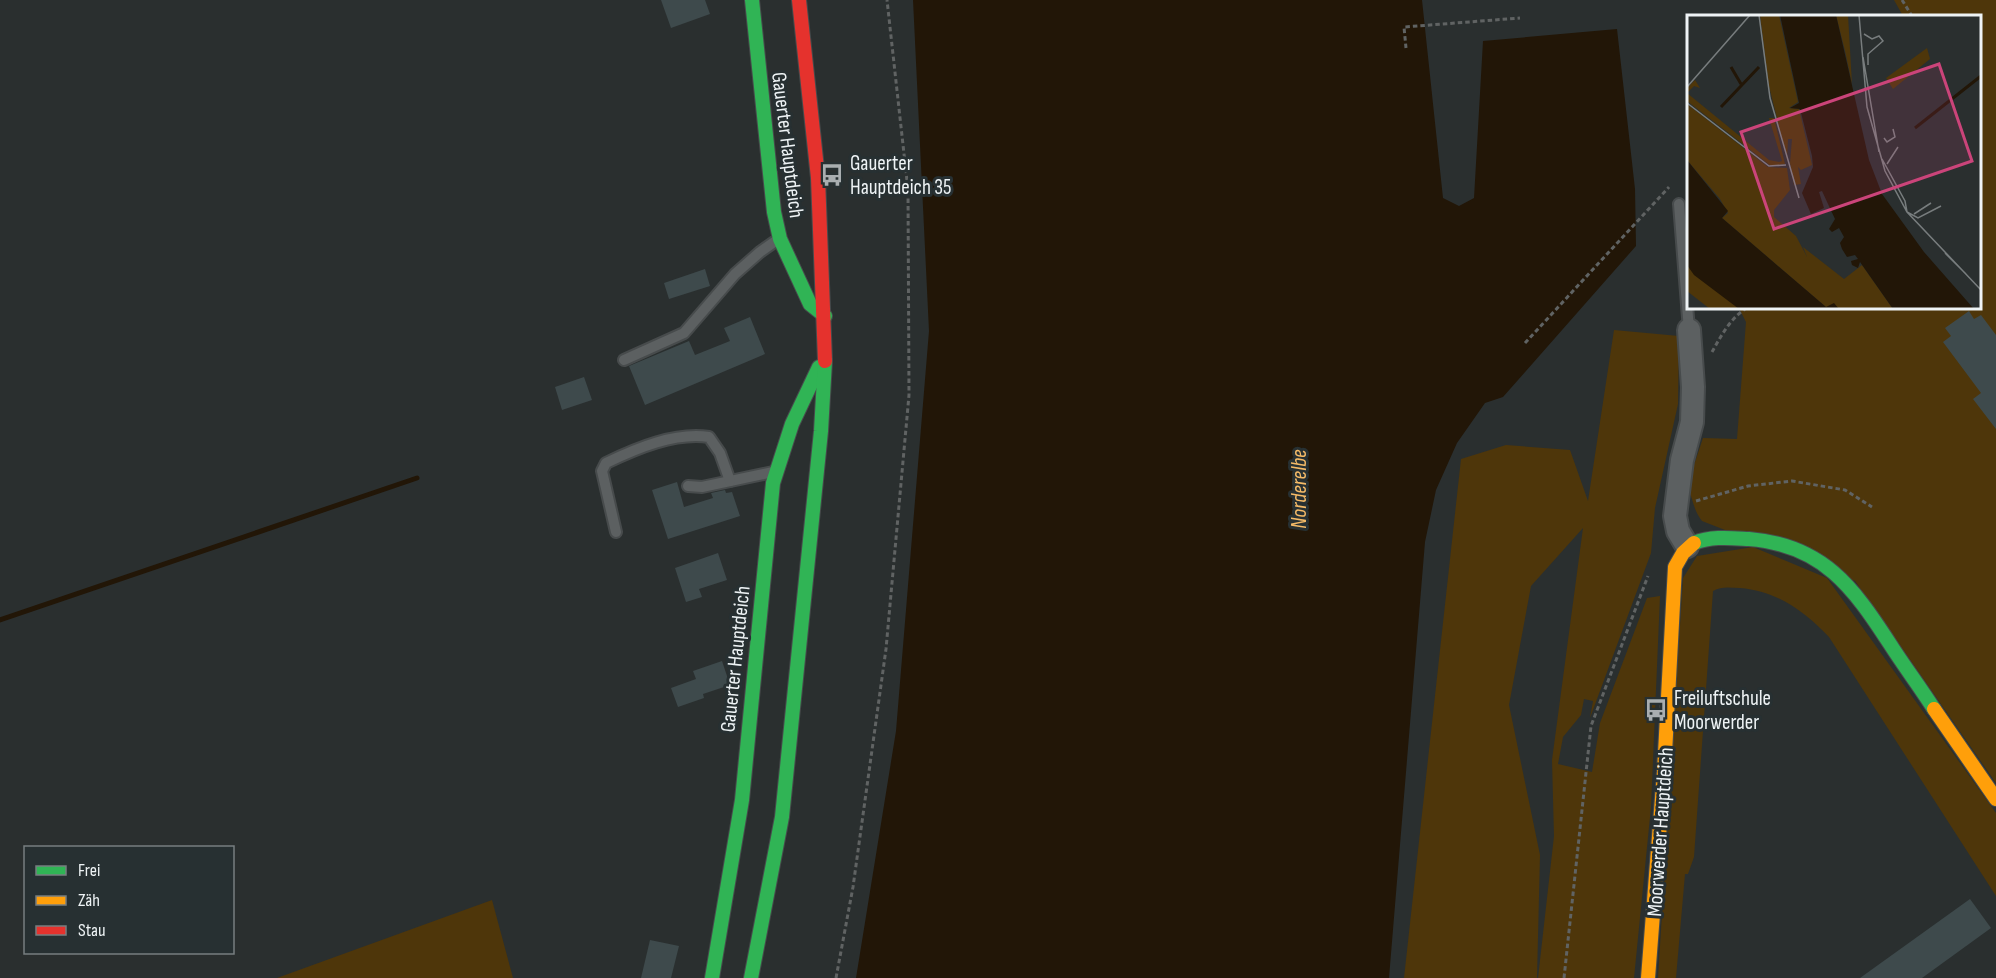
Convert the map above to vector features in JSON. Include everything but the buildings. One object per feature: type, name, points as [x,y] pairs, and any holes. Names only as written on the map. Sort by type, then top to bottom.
[{"type":"street","name":"Gauerter Hauptdeich","points":[[752,0],[774,212],[780,239],[810,304],[825,316]]},
{"type":"street","name":"Gauerter Hauptdeich","points":[[751,978],[782,817],[826,353],[817,167],[799,0]]},
{"type":"street","points":[[1689,330],[1693,387],[1692,422],[1682,460],[1676,507],[1678,531],[1688,546],[1717,538],[1763,539],[1797,549],[1836,573],[1876,623],[1996,799]]},
{"type":"street","name":"Gauerter Hauptdeich","points":[[712,978],[742,800],[773,483],[808,386],[826,353]]},
{"type":"street","name":"Moorwerder Hauptdeich","points":[[1648,978],[1661,844],[1670,710],[1675,567],[1678,557],[1688,546]]},
{"type":"lane","points":[[1679,204],[1687,305]]},
{"type":"lane","points":[[624,360],[684,333],[735,274],[760,252],[780,239]]},
{"type":"lane","points":[[1687,309],[1689,330]]},
{"type":"lane","points":[[616,532],[602,471],[606,463],[620,456],[673,438],[693,435],[710,437],[720,453],[730,481]]},
{"type":"lane","points":[[688,486],[702,487],[776,471]]},
{"type":"path","points":[[836,978],[853,887],[886,649],[909,395],[908,190],[887,0]]},
{"type":"path","points":[[1902,0],[1911,15]]},
{"type":"path","points":[[1406,48],[1404,27],[1520,18]]},
{"type":"path","points":[[1525,343],[1669,187]]},
{"type":"path","points":[[1708,360],[1723,332],[1745,309]]},
{"type":"path","points":[[1676,507],[1748,486],[1792,481],[1845,490],[1872,507]]},
{"type":"path","points":[[1564,978],[1591,726],[1648,576]]},
{"type":"shaded area","points":[[1894,0],[1996,0],[1996,783],[1855,581],[1702,521],[1687,486],[1703,438],[1737,439],[1746,322],[1740,309],[1981,309],[1981,15],[1902,15]]},
{"type":"shaded area","points":[[1614,330],[1679,336],[1678,404],[1655,508],[1651,553],[1590,718],[1593,701],[1584,699],[1581,715],[1563,737],[1558,764],[1592,772],[1600,723],[1647,598],[1660,596],[1651,807],[1634,978],[1538,978],[1554,836],[1552,760],[1583,528],[1531,586],[1509,705],[1540,855],[1537,978],[1404,978],[1461,459],[1506,445],[1570,450],[1588,501]]},
{"type":"shaded area","points":[[1753,547],[1827,578],[1996,813],[1996,896],[1829,637],[1800,611],[1778,598],[1753,590],[1720,588],[1713,591],[1694,857],[1688,874],[1685,874],[1676,978],[1658,978],[1683,578],[1697,556]]},
{"type":"shaded area","points":[[492,900],[513,978],[277,978]]},
{"type":"water","name":"Norderelbe","points":[[913,0],[1422,0],[1443,198],[1459,206],[1474,198],[1483,41],[1617,29],[1635,189],[1636,246],[1503,397],[1485,403],[1457,443],[1436,490],[1425,542],[1389,978],[856,978],[896,731],[929,331]]},
{"type":"waterway","points":[[0,620],[417,478]]},
{"type":"traffic: fast","points":[[752,0],[774,212],[780,239],[810,304],[825,316]]},
{"type":"traffic: fast","points":[[751,978],[782,817],[821,431],[825,361]]},
{"type":"traffic: fast","points":[[712,978],[742,800],[773,483],[792,424],[819,367]]},
{"type":"traffic: fast","points":[[1694,543],[1714,538],[1749,539],[1775,543],[1797,550],[1816,560],[1833,572],[1863,604],[1934,709]]},
{"type":"traffic: slow","points":[[1648,978],[1664,772],[1675,567],[1683,553],[1694,543]]},
{"type":"traffic: slow","points":[[1934,709],[1996,799]]},
{"type":"traffic: jam","points":[[799,0],[818,178],[825,361]]},
{"type":"place","name":"Gauerter Hauptdeich 35","points":[[832,175]]},
{"type":"place","name":"Freiluftschule Moorwerder","points":[[1656,710]]}]
